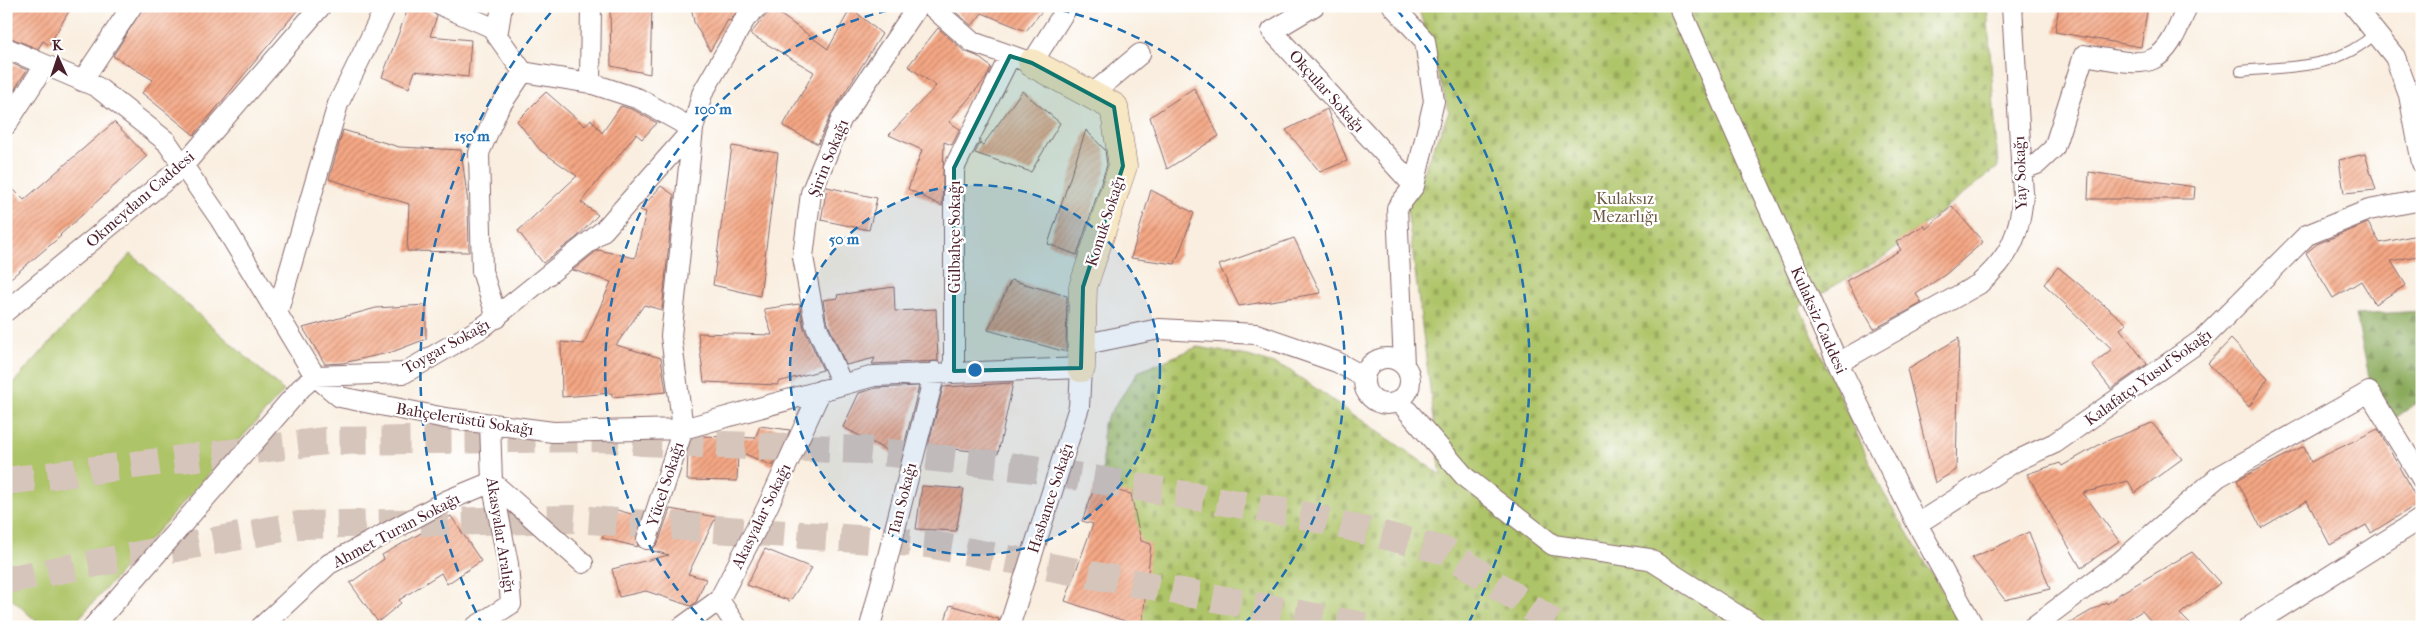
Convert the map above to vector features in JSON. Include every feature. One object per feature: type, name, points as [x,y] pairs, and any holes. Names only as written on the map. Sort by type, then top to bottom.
[{"type":"street","points":[[82,81],[132,6]]},
{"type":"street","name":"Okmeydanı Caddesi","points":[[6,311],[183,166],[321,6]]},
{"type":"street","points":[[277,314],[338,104],[386,6]]},
{"type":"street","points":[[443,6],[491,27],[523,72],[590,83],[639,99],[693,129],[671,336],[683,429]]},
{"type":"street","points":[[498,36],[502,6]]},
{"type":"street","points":[[590,83],[591,6]]},
{"type":"street","name":"Toygar Sokağı","points":[[315,376],[404,373],[497,318],[604,230],[693,129],[702,94],[745,19],[758,6]]},
{"type":"street","name":"Şirin Sokağı","points":[[842,384],[814,323],[803,257],[811,193],[841,120],[918,6]]},
{"type":"street","points":[[931,6],[972,42],[1021,60]]},
{"type":"street","name":"Gülbahçe Sokağı","points":[[945,372],[954,168],[1021,60],[1068,6]]},
{"type":"street","name":"Okçular Sokağı","points":[[1314,6],[1272,31],[1414,186]]},
{"type":"street","points":[[1393,6],[1425,41],[1434,100],[1414,186],[1397,208],[1404,365],[1410,379],[1410,387],[1405,396],[1399,401],[1383,404],[1371,398],[1366,392],[1364,377],[1370,364],[1385,358],[1397,360],[1404,365]]},
{"type":"street","name":"Kulaksiz Caddesi","points":[[1680,6],[1838,363],[1917,524],[1974,627]]},
{"type":"street","name":"Yay Sokağı","points":[[1838,363],[1979,284],[2006,257],[2015,238],[2021,218],[2021,170],[2012,6]]},
{"type":"street","points":[[2021,170],[2037,164],[2054,148],[2084,54],[2137,64],[2159,58],[2166,51],[2187,6]]},
{"type":"street","points":[[2354,6],[2395,57],[2409,95],[2422,163]]},
{"type":"street","name":"Bahçelerüstü Sokağı","points":[[6,48],[98,87],[166,141],[220,219],[315,376],[340,397],[445,418],[552,432],[683,429],[874,376],[945,372],[1081,356],[1159,329],[1256,334],[1337,362],[1364,377]]},
{"type":"street","points":[[1091,95],[1140,54]]},
{"type":"street","name":"Konuk Sokağı","points":[[1021,60],[1114,107],[1123,166],[1083,287],[1081,356]]},
{"type":"street","points":[[6,125],[46,65]]},
{"type":"street","points":[[497,318],[482,271],[479,153],[498,109],[523,72]]},
{"type":"street","name":"Kalafatçı Yusuf Sokağı","points":[[1917,524],[2014,462],[2055,443],[2203,339],[2307,235],[2369,210],[2422,200]]},
{"type":"street","name":"Hasbance Sokağı","points":[[1009,627],[1080,407],[1081,356]]},
{"type":"street","name":"Tan Sokağı","points":[[870,627],[945,372]]},
{"type":"street","points":[[93,627],[301,388],[315,376]]},
{"type":"street","name":"Akasyalar Sokağı","points":[[682,627],[719,600],[767,508],[822,390]]},
{"type":"street","points":[[2033,627],[2121,561],[2218,477],[2369,392],[2422,479]]},
{"type":"street","points":[[1399,401],[1466,478],[1553,545],[1649,558],[1756,627]]},
{"type":"street","name":"Akasyalar Aralığı","points":[[475,627],[511,604],[508,564],[492,482],[490,424]]},
{"type":"street","name":"Yücel Sokağı","points":[[647,539],[683,429]]},
{"type":"street","points":[[492,482],[583,563]]},
{"type":"street","name":"Ahmet Turan Sokağı","points":[[261,627],[329,564],[446,501],[492,482]]},
{"type":"street","points":[[2249,627],[2422,518]]},
{"type":"street","points":[[719,600],[737,627]]},
{"type":"lane","points":[[2241,71],[2330,61],[2347,55],[2376,33]]},
{"type":"highlighted area","points":[[1010,56],[1032,63],[1114,107],[1123,166],[1083,287],[1081,368],[954,371],[954,168]]},
{"type":"green space","name":"Kulaksız Mezarlığı","points":[[1418,6],[1987,6],[1998,167],[1881,259],[1799,306],[1883,492],[1964,627],[1127,627],[1128,562],[1119,484],[1103,476],[1103,424],[1138,372],[1197,347],[1248,356],[1286,368],[1441,475],[1407,208],[1449,112]]},
{"type":"green space","points":[[131,254],[284,391],[71,627],[43,627],[6,594],[6,391]]},
{"type":"green space","points":[[2422,311],[2422,399],[2394,419],[2371,386],[2356,315]]},
{"type":"building","points":[[6,6],[72,6],[49,45],[43,41],[38,49],[6,36]]},
{"type":"building","points":[[144,6],[301,6],[194,135],[142,93],[153,80],[113,56]]},
{"type":"building","points":[[409,6],[423,6],[437,16],[430,36],[471,40],[468,77],[415,71],[409,88],[382,77]]},
{"type":"building","points":[[610,6],[652,6],[650,74],[611,66]]},
{"type":"building","points":[[691,6],[741,6],[730,21],[728,20],[710,51],[694,22]]},
{"type":"building","points":[[955,6],[1046,6],[1026,31],[982,13],[972,26],[952,9]]},
{"type":"building","points":[[2059,6],[2148,6],[2141,47],[2055,32]]},
{"type":"building","points":[[770,7],[828,49],[851,8],[882,34],[831,114],[818,144],[783,126],[814,72],[750,34],[767,14]]},
{"type":"building","points":[[938,28],[964,51],[977,56],[991,67],[986,78],[949,122],[960,129],[952,145],[944,142],[942,206],[908,189],[922,150],[889,135],[936,86],[908,66]]},
{"type":"building","points":[[6,61],[27,70],[6,103]]},
{"type":"building","points":[[1194,88],[1219,136],[1167,169],[1150,117]]},
{"type":"building","points":[[1022,91],[1060,123],[1031,172],[975,153],[980,143],[983,145]]},
{"type":"building","points":[[546,92],[585,126],[591,119],[602,133],[621,106],[634,110],[657,123],[642,139],[636,134],[581,202],[598,215],[577,237],[543,263],[518,231],[577,176],[540,150],[517,121]]},
{"type":"building","points":[[1327,109],[1347,161],[1320,172],[1286,130]]},
{"type":"building","points":[[114,122],[147,156],[61,236],[6,282],[6,182],[24,200]]},
{"type":"building","points":[[343,130],[399,147],[461,150],[468,203],[469,252],[407,251],[409,204],[329,179]]},
{"type":"building","points":[[1086,130],[1105,150],[1107,165],[1077,255],[1048,244]]},
{"type":"building","points":[[732,146],[778,153],[760,296],[713,285]]},
{"type":"building","points":[[2365,154],[2376,190],[2344,193],[2339,160]]},
{"type":"building","points":[[2089,172],[2195,187],[2194,199],[2088,199]]},
{"type":"building","points":[[661,186],[674,195],[662,310],[644,305],[616,345],[661,358],[666,392],[612,397],[612,393],[562,397],[561,342],[584,344],[611,282],[573,270],[598,250],[635,258],[646,212],[640,210]]},
{"type":"building","points":[[827,187],[877,198],[869,230],[821,220]]},
{"type":"building","points":[[1151,190],[1194,213],[1175,264],[1131,258]]},
{"type":"building","points":[[1952,206],[1983,242],[1946,274],[1916,294],[1922,303],[1874,329],[1846,281],[1901,250],[1896,242],[1924,225],[1926,229]]},
{"type":"building","points":[[2368,223],[2380,243],[2422,234],[2422,255],[2391,261],[2406,285],[2375,304],[2361,281],[2333,298],[2306,253],[2317,244]]},
{"type":"building","points":[[1294,238],[1321,293],[1239,306],[1219,265]]},
{"type":"building","points":[[2058,267],[2127,324],[2120,329],[2147,364],[2111,389],[2092,365],[2112,349],[2044,284]]},
{"type":"building","points":[[1011,280],[1067,296],[1066,352],[988,330]]},
{"type":"building","points":[[894,287],[895,311],[936,309],[938,361],[872,364],[875,358],[846,365],[826,319],[823,300],[838,298],[837,295]]},
{"type":"building","points":[[799,304],[804,328],[823,370],[778,382],[778,385],[704,382],[698,333],[772,335],[764,309]]},
{"type":"building","points":[[426,305],[426,339],[392,352],[343,363],[325,364],[303,328],[376,308]]},
{"type":"building","points":[[1959,338],[1956,470],[1935,483],[1907,369]]},
{"type":"building","points":[[2231,339],[2268,378],[2249,407],[2208,363]]},
{"type":"building","points":[[1013,383],[998,454],[928,446],[943,387]]},
{"type":"building","points":[[919,386],[901,458],[843,427],[859,393],[876,388]]},
{"type":"building","points":[[2152,423],[2182,459],[2135,493],[2128,481],[2083,493],[2119,541],[2081,568],[2027,474],[2060,463],[2062,466],[2104,442]]},
{"type":"building","points":[[760,426],[790,430],[773,466],[738,451],[737,481],[687,480],[688,451],[692,439],[702,436],[755,438]]},
{"type":"building","points":[[2378,429],[2419,503],[2371,533],[2366,525],[2330,545],[2307,501],[2261,528],[2237,480],[2304,446],[2311,462]]},
{"type":"building","points":[[922,486],[964,489],[956,531],[916,529]]},
{"type":"building","points":[[1095,486],[1131,494],[1141,541],[1151,544],[1142,627],[1065,601],[1093,524],[1082,521]]},
{"type":"building","points":[[610,508],[642,517],[636,536],[638,547],[602,538]]},
{"type":"building","points":[[670,509],[716,517],[688,574],[706,579],[696,602],[691,606],[646,591],[619,597],[612,569],[669,555],[650,550],[658,543]]},
{"type":"building","points":[[451,516],[481,561],[447,584],[441,573],[399,600],[401,603],[378,622],[350,583],[384,559],[382,555]]},
{"type":"building","points":[[2029,532],[2050,589],[2005,600],[1972,558]]},
{"type":"building","points":[[765,549],[812,568],[790,601],[747,585]]},
{"type":"building","points":[[2192,552],[2220,583],[2180,614],[2193,627],[2156,627],[2142,611],[2115,627],[2063,627],[2106,602],[2107,604],[2121,593]]},
{"type":"building","points":[[950,605],[999,619],[997,627],[943,627]]},
{"type":"tunnel","points":[[6,481],[325,441],[607,438],[643,442],[864,450],[1034,469],[1302,515],[1446,551],[1560,627]]},
{"type":"tunnel","points":[[6,580],[299,525],[574,519],[928,544],[1368,627]]}]
